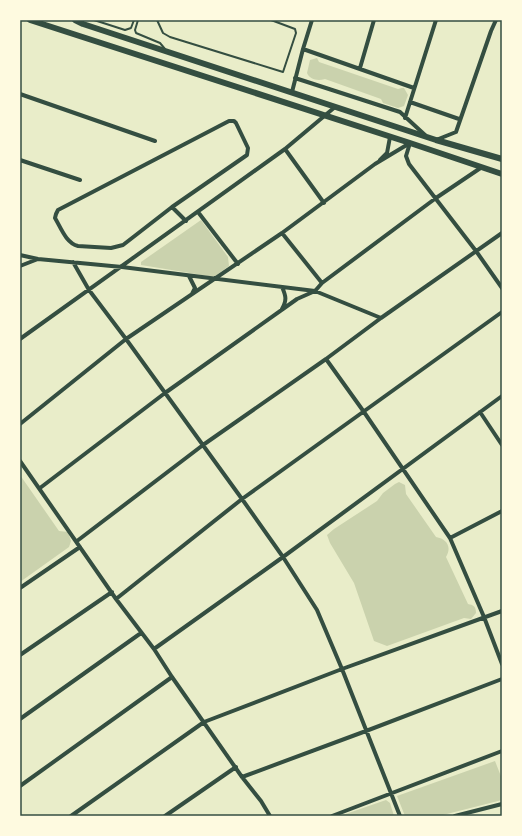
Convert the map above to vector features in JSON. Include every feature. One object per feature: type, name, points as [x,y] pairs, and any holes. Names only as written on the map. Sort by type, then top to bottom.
[{"type":"main road","points":[[30,20],[390,136],[502,174]]},
{"type":"main road","points":[[75,20],[425,135],[436,140],[502,159]]},
{"type":"main road","points":[[122,50],[126,38]]},
{"type":"street","points":[[292,92],[302,49],[312,20]]},
{"type":"street","points":[[360,68],[374,20]]},
{"type":"street","points":[[405,118],[436,20]]},
{"type":"street","points":[[436,140],[456,132],[459,119],[490,31],[496,20]]},
{"type":"street","points":[[302,49],[414,88]]},
{"type":"street","points":[[295,78],[400,112],[425,135]]},
{"type":"street","points":[[20,94],[155,141]]},
{"type":"street","points":[[410,102],[459,119]]},
{"type":"street","points":[[20,339],[285,149],[336,106]]},
{"type":"street","points":[[229,121],[234,121],[248,148],[247,155],[172,207],[123,244],[110,248],[73,245],[69,242],[55,218],[58,210],[229,121]]},
{"type":"street","points":[[376,164],[387,153],[390,136]]},
{"type":"street","points":[[20,424],[126,339],[238,264],[376,164],[410,143]]},
{"type":"street","points":[[410,143],[406,156],[407,160],[502,288]]},
{"type":"street","points":[[285,149],[324,203]]},
{"type":"street","points":[[20,160],[80,180]]},
{"type":"street","points":[[40,488],[165,393],[297,298],[315,291],[322,283],[436,198],[483,167]]},
{"type":"street","points":[[172,207],[186,221]]},
{"type":"street","points":[[198,212],[238,264]]},
{"type":"street","points":[[282,233],[322,283]]},
{"type":"street","points":[[76,541],[203,445],[326,359],[380,318],[502,233]]},
{"type":"street","points":[[20,255],[38,259],[122,267],[315,291],[380,318]]},
{"type":"street","points":[[20,266],[38,259]]},
{"type":"street","points":[[73,262],[89,290],[242,499],[283,557],[317,610],[400,816]]},
{"type":"street","points":[[189,276],[194,288],[192,294]]},
{"type":"street","points":[[282,287],[286,294],[286,301],[282,310]]},
{"type":"street","points":[[116,599],[242,499],[502,312]]},
{"type":"street","points":[[326,359],[450,538],[484,617],[502,664]]},
{"type":"street","points":[[154,649],[283,557],[502,396]]},
{"type":"street","points":[[480,412],[502,445]]},
{"type":"street","points":[[20,461],[116,599],[154,649],[172,678],[242,777],[261,801],[270,816]]},
{"type":"street","points":[[450,538],[502,511]]},
{"type":"street","points":[[20,588],[80,547]]},
{"type":"street","points":[[20,655],[112,592]]},
{"type":"street","points":[[71,816],[204,722],[342,669],[502,611]]},
{"type":"street","points":[[20,719],[141,633]]},
{"type":"street","points":[[20,786],[172,678]]},
{"type":"street","points":[[242,777],[502,679]]},
{"type":"street","points":[[332,816],[502,751]]},
{"type":"street","points":[[166,816],[236,767]]},
{"type":"street","points":[[455,816],[502,804]]},
{"type":"lane","points":[[94,20],[125,30],[131,28],[134,20]]},
{"type":"lane","points":[[138,20],[135,30],[136,33],[160,43],[165,50]]},
{"type":"lane","points":[[157,20],[164,33],[170,37],[282,72],[289,56],[296,30],[271,20]]},
{"type":"green space","points":[[317,58],[319,62],[398,89],[404,88],[408,95],[404,106],[398,108],[383,103],[381,99],[325,79],[312,79],[307,73],[310,60]]},
{"type":"green space","points":[[201,220],[228,257],[229,266],[214,277],[141,265],[141,262]]},
{"type":"green space","points":[[20,475],[59,531],[68,532],[71,541],[69,547],[20,582]]},
{"type":"green space","points":[[399,482],[405,485],[406,494],[436,537],[446,542],[449,550],[446,557],[468,604],[474,606],[476,613],[471,619],[464,618],[387,646],[374,641],[354,583],[330,543],[327,535],[377,501],[383,493]]},
{"type":"green space","points":[[495,761],[502,779],[502,800],[439,816],[405,816],[397,796]]},
{"type":"green space","points":[[386,800],[390,803],[394,816],[340,816]]}]
